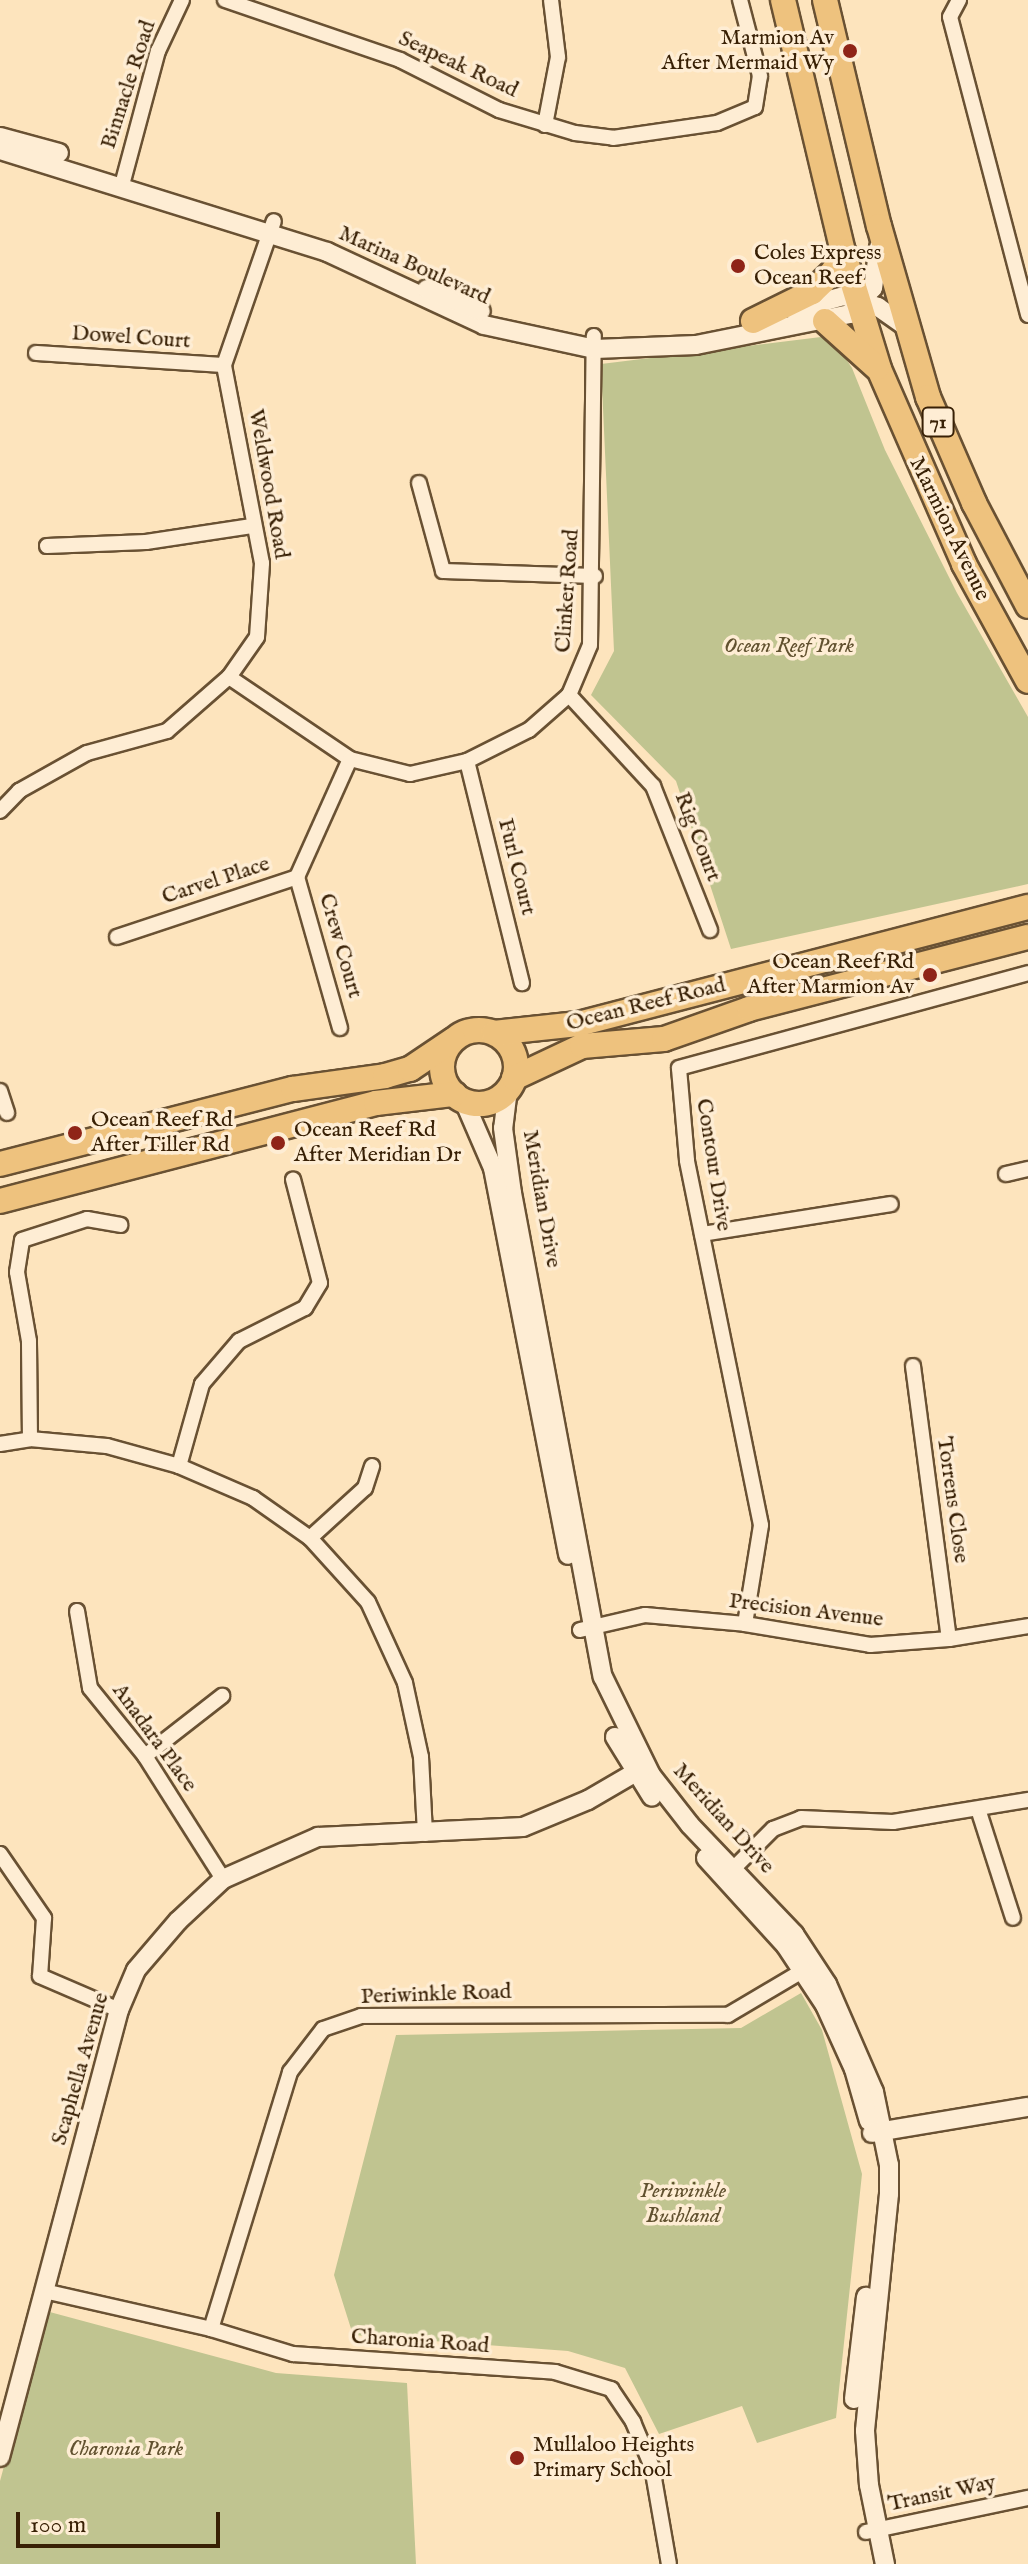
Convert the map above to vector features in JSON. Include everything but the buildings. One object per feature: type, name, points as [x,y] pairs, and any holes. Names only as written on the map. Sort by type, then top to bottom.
[{"type":"main road","name":"Marmion Avenue","points":[[783,0],[843,251],[879,369],[964,564],[1028,681]]},
{"type":"main road","name":"Marmion Avenue","points":[[825,0],[905,326],[950,449],[1028,606]]},
{"type":"main road","points":[[753,321],[812,292],[833,272],[843,251]]},
{"type":"main road","points":[[825,321],[879,369]]},
{"type":"main road","name":"Ocean Reef Road","points":[[494,1033],[578,1024],[1028,907]]},
{"type":"main road","name":"Ocean Reef Road","points":[[511,1084],[582,1046],[664,1039],[749,1009],[1028,937]]},
{"type":"main road","points":[[0,1164],[293,1089],[385,1076],[410,1069],[472,1030],[494,1033],[515,1057],[511,1084],[488,1102],[459,1098],[376,1103],[0,1201]]},
{"type":"main road","points":[[453,1040],[442,1061],[459,1098]]},
{"type":"street","name":"Binnacle Road","points":[[123,180],[158,51],[182,0]]},
{"type":"street","name":"Seapeak Road","points":[[225,0],[400,60],[499,110],[545,125],[596,136],[633,136],[717,123],[749,112],[760,97],[760,76],[740,0]]},
{"type":"street","points":[[545,125],[558,40],[551,0]]},
{"type":"street","points":[[959,0],[950,17],[1028,315]]},
{"type":"street","name":"Marina Boulevard","points":[[0,137],[272,227],[344,245],[478,311],[594,342],[696,345],[850,314],[876,281],[879,226]]},
{"type":"street","name":"Marina Boulevard","points":[[0,150],[123,180]]},
{"type":"street","name":"Weldwood Road","points":[[0,811],[19,791],[87,753],[167,731],[229,677],[257,637],[262,563],[252,526],[224,365],[272,227]]},
{"type":"street","name":"Marina Boulevard","points":[[594,342],[681,335],[753,321],[844,296],[878,307],[905,326]]},
{"type":"street","name":"Clinker Road","points":[[229,677],[350,759],[410,774],[467,761],[529,730],[569,695],[590,645],[595,576],[594,342]]},
{"type":"street","name":"Dowel Court","points":[[36,353],[224,365]]},
{"type":"street","points":[[419,483],[443,571],[595,576]]},
{"type":"street","points":[[47,546],[146,542],[252,526]]},
{"type":"street","name":"Rig Court","points":[[569,695],[653,786],[710,930]]},
{"type":"street","name":"Carvel Place","points":[[117,937],[297,877],[350,759]]},
{"type":"street","name":"Furl Court","points":[[467,761],[522,983]]},
{"type":"street","name":"Crew Court","points":[[297,877],[340,1028]]},
{"type":"street","name":"Contour Drive","points":[[745,1624],[761,1525],[687,1160],[679,1068],[1028,973]]},
{"type":"street","name":"Meridian Drive","points":[[511,1084],[506,1152],[564,1451],[586,1629]]},
{"type":"street","points":[[0,1091],[7,1113]]},
{"type":"street","name":"Meridian Drive","points":[[459,1098],[493,1168],[586,1629],[640,1770],[690,1825],[808,1968],[839,2033],[878,2139],[876,2214],[853,2410],[854,2465],[871,2531],[885,2564]]},
{"type":"street","points":[[1006,1174],[1028,1169]]},
{"type":"street","points":[[179,1466],[202,1384],[239,1341],[305,1308],[320,1283],[293,1179]]},
{"type":"street","points":[[702,1234],[891,1204]]},
{"type":"street","points":[[30,1439],[29,1341],[17,1272],[22,1240],[87,1219],[120,1225]]},
{"type":"street","name":"Torrens Close","points":[[913,1366],[949,1639]]},
{"type":"street","points":[[0,1444],[30,1439],[107,1446],[179,1466],[253,1498],[310,1538],[368,1602],[405,1683],[421,1757],[425,1834]]},
{"type":"street","points":[[310,1538],[365,1488],[372,1466]]},
{"type":"street","name":"Anadara Place","points":[[77,1611],[90,1688],[145,1756],[223,1879]]},
{"type":"street","name":"Precision Avenue","points":[[586,1629],[645,1615],[745,1624],[870,1645],[949,1639],[1028,1626]]},
{"type":"street","points":[[145,1756],[222,1696]]},
{"type":"street","name":"Scaphella Avenue","points":[[0,2457],[6,2411],[44,2291],[119,2010],[136,1970],[223,1879],[318,1837],[523,1827],[588,1800],[640,1770]]},
{"type":"street","points":[[729,1873],[773,1829],[801,1818],[893,1822],[979,1812],[1028,1800]]},
{"type":"street","points":[[979,1812],[1013,1918]]},
{"type":"street","points":[[0,1854],[44,1918],[40,1976],[119,2010]]},
{"type":"street","name":"Periwinkle Road","points":[[211,2329],[290,2072],[323,2029],[361,2016],[728,2015],[808,1968]]},
{"type":"street","points":[[878,2139],[1028,2107]]},
{"type":"street","points":[[878,2139],[1028,2119]]},
{"type":"street","name":"Charonia Road","points":[[44,2291],[211,2329],[293,2354],[555,2372],[611,2389],[633,2422],[652,2467],[669,2564]]},
{"type":"street","name":"Transit Way","points":[[871,2531],[1028,2498]]},
{"type":"street","name":"Meridian Drive","points":[[871,2531],[873,2564]]},
{"type":"green space","name":"Ocean Reef Park","points":[[821,337],[840,350],[852,368],[885,450],[957,593],[1028,717],[1028,884],[731,949],[676,781],[591,695],[614,651],[601,364]]},
{"type":"green space","name":"Periwinkle Bushland","points":[[801,1993],[822,2030],[862,2174],[836,2418],[757,2443],[742,2406],[659,2434],[625,2368],[568,2351],[353,2335],[334,2275],[396,2035],[741,2028]]},
{"type":"green space","name":"Charonia Park","points":[[46,2311],[276,2373],[407,2383],[416,2564],[0,2564],[0,2481]]},
{"type":"place","name":"Marmion Av After Mermaid Wy","points":[[850,51]]},
{"type":"place","name":"Coles Express Ocean Reef","points":[[738,266]]},
{"type":"place","name":"Ocean Reef Rd After Marmion Av","points":[[930,975]]},
{"type":"place","name":"Ocean Reef Rd After Tiller Rd","points":[[75,1133]]},
{"type":"place","name":"Ocean Reef Rd After Meridian Dr","points":[[278,1143]]},
{"type":"place","name":"Mullaloo Heights Primary School","points":[[517,2458]]}]
